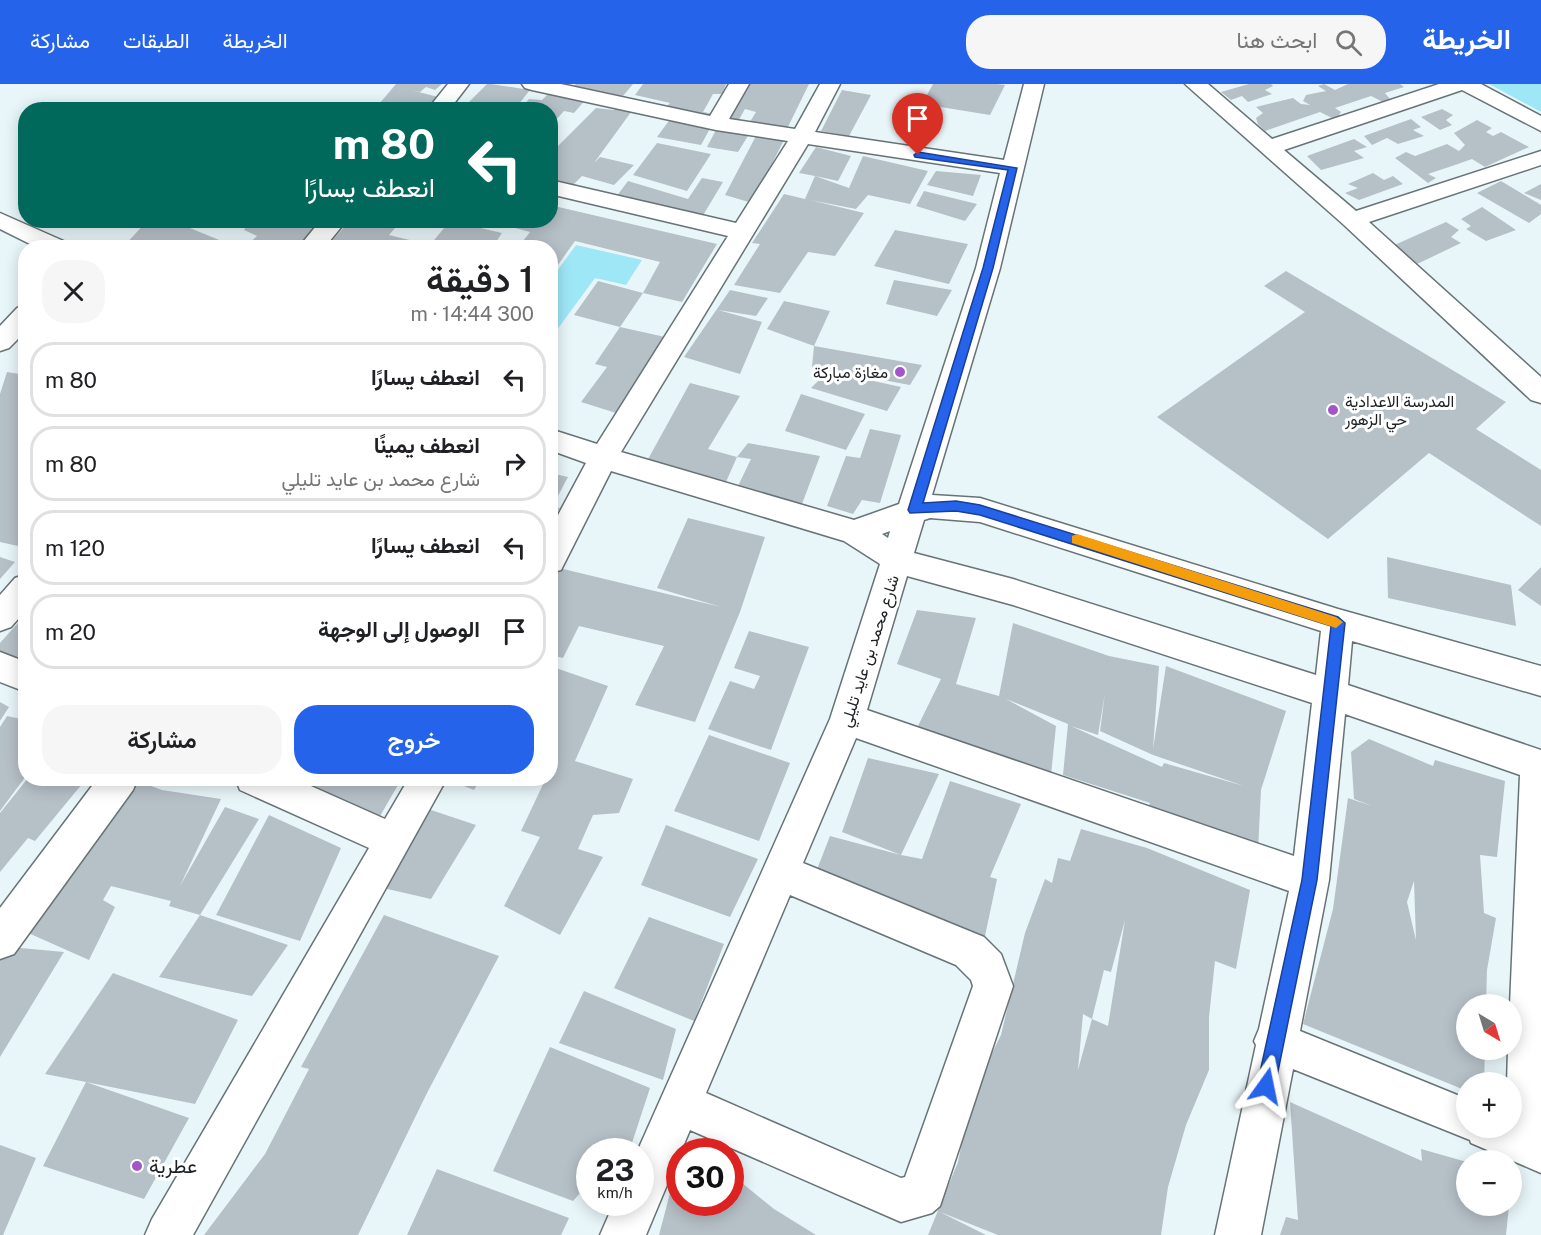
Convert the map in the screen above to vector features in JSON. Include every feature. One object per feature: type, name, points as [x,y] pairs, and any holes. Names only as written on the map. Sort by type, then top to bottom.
[{"type":"street","points":[[444,102],[459,84]]},
{"type":"street","points":[[532,84],[716,124],[1013,168]]},
{"type":"street","points":[[622,104],[636,84]]},
{"type":"street","points":[[716,124],[739,84]]},
{"type":"street","points":[[558,545],[603,458],[801,138],[830,84]]},
{"type":"street","name":"شارع محمد بن عايد تليلي","points":[[654,1164],[848,719],[899,561],[988,268],[1034,84]]},
{"type":"street","points":[[1196,84],[1538,387]]},
{"type":"street","points":[[1268,148],[1460,84]]},
{"type":"street","points":[[1466,84],[1541,125]]},
{"type":"street","points":[[1352,220],[1541,158]]},
{"type":"street","points":[[558,189],[742,232]]},
{"type":"street","points":[[0,220],[42,240]]},
{"type":"street","points":[[317,240],[328,228]]},
{"type":"street","points":[[0,342],[18,323]]},
{"type":"street","points":[[558,442],[603,458],[854,532],[899,561],[1013,592],[1332,695],[1540,766],[1533,1148],[1510,1138]]},
{"type":"street","points":[[854,532],[929,506],[956,506],[980,510],[1338,623],[1541,681]]},
{"type":"street","points":[[0,617],[18,596]]},
{"type":"street","points":[[1238,1235],[1275,1041],[1310,880],[1332,695],[1338,623]]},
{"type":"street","points":[[0,666],[18,674]]},
{"type":"street","points":[[848,719],[1310,880]]},
{"type":"street","points":[[0,940],[114,786]]},
{"type":"street","points":[[271,786],[393,841]]},
{"type":"street","points":[[168,1235],[424,786]]},
{"type":"street","points":[[681,1104],[901,1200],[916,1197],[924,1190],[993,986],[987,968],[970,951],[782,873]]},
{"type":"street","points":[[1275,1041],[1456,1115]]},
{"type":"street","points":[[623,1235],[631,1216]]},
{"type":"shaded area","points":[[1489,84],[1541,84],[1541,112]]},
{"type":"shaded area","points":[[576,245],[642,260],[626,285],[595,278],[558,328],[558,270]]},
{"type":"building","points":[[396,84],[442,84],[435,90],[426,87],[420,92],[411,90],[438,97],[434,102],[381,102]]},
{"type":"building","points":[[487,84],[530,90],[520,102],[469,102]]},
{"type":"building","points":[[576,84],[633,84],[623,96],[574,86]]},
{"type":"building","points":[[643,84],[726,84],[722,94],[713,94],[703,112],[715,114],[712,121],[688,116],[692,111],[667,106],[670,103],[635,95]]},
{"type":"building","points":[[748,84],[809,84],[785,133],[748,125],[756,112],[745,109],[737,123],[727,121]]},
{"type":"building","points":[[933,84],[1005,85],[990,115],[922,104]]},
{"type":"building","points":[[1249,84],[1271,84],[1273,86],[1265,90],[1272,94],[1248,102],[1242,96],[1231,100],[1221,92]]},
{"type":"building","points":[[1324,84],[1335,90],[1348,84],[1400,84],[1404,87],[1385,93],[1390,99],[1383,102],[1371,96],[1335,108],[1341,112],[1338,117],[1332,118],[1320,112],[1265,131],[1258,124],[1256,118],[1263,113],[1256,107],[1293,98],[1301,104],[1310,105],[1303,101],[1306,95],[1326,91],[1318,86]]},
{"type":"building","points":[[842,90],[871,95],[849,136],[821,131]]},
{"type":"building","points":[[551,91],[587,98],[574,113],[564,111],[558,118],[558,102],[526,102],[529,99],[542,100]]},
{"type":"building","points":[[619,105],[634,108],[594,163],[600,157],[634,165],[614,185],[582,176],[571,187],[558,185],[558,146],[596,108],[614,110]]},
{"type":"building","points":[[1442,109],[1453,115],[1446,120],[1452,125],[1440,130],[1421,117]]},
{"type":"building","points":[[671,118],[712,125],[701,145],[657,137]]},
{"type":"building","points":[[1411,119],[1421,127],[1413,130],[1424,136],[1398,144],[1387,138],[1372,145],[1364,136]]},
{"type":"building","points":[[1477,120],[1492,128],[1486,132],[1493,136],[1501,132],[1529,147],[1485,167],[1472,159],[1428,174],[1436,178],[1428,183],[1395,158],[1406,152],[1415,156],[1447,144],[1459,151],[1465,145],[1454,133]]},
{"type":"building","points":[[718,126],[751,131],[738,152],[707,147]]},
{"type":"building","points":[[757,134],[784,140],[752,203],[725,195]]},
{"type":"building","points":[[1354,139],[1367,147],[1354,151],[1364,158],[1321,170],[1307,156]]},
{"type":"building","points":[[657,143],[711,154],[687,191],[633,175]]},
{"type":"building","points":[[816,147],[851,156],[838,181],[799,173]]},
{"type":"building","points":[[863,156],[928,171],[910,204],[868,195],[856,209],[810,200],[864,213],[835,256],[808,252],[780,293],[734,285],[760,244],[752,243],[784,194],[805,199],[815,176],[849,188]]},
{"type":"building","points":[[936,171],[981,175],[973,196],[927,185]]},
{"type":"building","points":[[1373,173],[1384,180],[1393,176],[1403,184],[1359,200],[1345,193],[1358,188],[1348,184]]},
{"type":"building","points":[[702,178],[723,182],[702,217],[616,197],[628,181],[688,199]]},
{"type":"building","points":[[1501,181],[1541,205],[1541,214],[1529,223],[1477,193]]},
{"type":"building","points":[[1541,184],[1541,200],[1524,193]]},
{"type":"building","points":[[924,191],[977,204],[965,221],[916,206]]},
{"type":"building","points":[[558,207],[717,244],[682,302],[643,293],[660,262],[575,241],[558,265],[558,240],[524,240],[530,232],[515,228],[558,228]]},
{"type":"building","points":[[1482,207],[1516,230],[1486,241],[1466,229],[1471,226],[1461,219]]},
{"type":"building","points":[[1446,222],[1459,230],[1451,237],[1461,243],[1413,266],[1390,247]]},
{"type":"building","points":[[141,228],[190,228],[219,240],[129,240]]},
{"type":"building","points":[[245,228],[316,229],[306,240],[253,240],[257,236],[244,230]]},
{"type":"building","points":[[344,228],[395,228],[389,235],[410,240],[332,240]]},
{"type":"building","points":[[444,228],[480,228],[502,233],[497,240],[434,240]]},
{"type":"building","points":[[895,230],[968,244],[949,284],[874,266]]},
{"type":"building","name":"المدرسة الاعدادية حي الزهور","points":[[1286,271],[1506,402],[1476,429],[1541,470],[1541,526],[1429,453],[1328,539],[1157,417],[1305,312],[1264,286]]},
{"type":"building","points":[[894,280],[952,290],[937,316],[886,304]]},
{"type":"building","points":[[598,281],[643,293],[620,327],[574,315]]},
{"type":"building","points":[[730,290],[768,298],[756,316],[718,310],[762,322],[740,374],[684,357]]},
{"type":"building","points":[[784,301],[830,311],[814,346],[767,329]]},
{"type":"building","points":[[620,327],[665,337],[616,413],[581,402],[607,367],[595,364]]},
{"type":"building","points":[[814,346],[922,365],[910,385],[812,367]]},
{"type":"building","points":[[828,371],[901,387],[887,411],[811,388]]},
{"type":"building","points":[[7,372],[18,374],[18,546],[0,542],[0,394]]},
{"type":"building","points":[[690,383],[740,396],[708,449],[737,457],[726,482],[647,461]]},
{"type":"building","points":[[801,394],[865,414],[846,450],[785,431]]},
{"type":"building","points":[[870,429],[901,435],[880,503],[862,500],[853,514],[827,506],[846,456],[860,458]]},
{"type":"building","points":[[748,443],[820,456],[802,504],[738,486],[751,459],[737,457]]},
{"type":"building","points":[[558,475],[568,477],[558,496]]},
{"type":"building","points":[[688,518],[765,537],[740,612],[695,722],[635,705],[664,646],[579,626],[563,658],[558,657],[558,568],[721,607],[657,588]]},
{"type":"building","points":[[0,557],[15,562],[0,579]]},
{"type":"building","points":[[1387,557],[1511,585],[1516,626],[1388,598]]},
{"type":"building","points":[[1541,567],[1541,606],[1518,590]]},
{"type":"building","points":[[917,610],[976,618],[956,684],[999,696],[1013,623],[1109,656],[1159,666],[1153,749],[1166,666],[1286,711],[1261,790],[1258,851],[1147,810],[1150,803],[1063,775],[1068,724],[1006,699],[1056,726],[1051,775],[915,732],[941,679],[897,664]],"holes":[[[1105,693],[1100,731],[1153,755],[1244,786],[1164,763],[1162,767],[1071,726],[1098,735]]]},
{"type":"building","points":[[18,623],[18,662],[0,656],[0,643]]},
{"type":"building","points":[[749,631],[809,647],[771,750],[708,729],[730,681],[754,689],[760,676],[734,668]]},
{"type":"building","points":[[558,669],[608,686],[575,761],[633,779],[619,813],[593,815],[578,849],[603,857],[560,935],[504,906],[540,837],[521,831],[542,786],[558,786]]},
{"type":"building","points":[[0,702],[9,707],[0,721]]},
{"type":"building","points":[[7,716],[18,718],[19,786],[0,811],[0,727]]},
{"type":"building","points":[[709,735],[790,763],[759,841],[674,811]]},
{"type":"building","points":[[1369,739],[1433,766],[1435,760],[1505,781],[1497,857],[1480,855],[1484,913],[1496,918],[1487,970],[1486,994],[1456,994],[1456,1060],[1485,1060],[1484,1072],[1456,1072],[1456,1087],[1303,1024],[1333,909],[1348,798],[1372,806],[1354,799],[1351,752]],"holes":[[[1414,881],[1416,940],[1407,902]]]},
{"type":"building","points":[[868,758],[939,774],[901,855],[842,832]]},
{"type":"building","points":[[950,781],[1021,804],[990,877],[997,879],[984,941],[816,872],[830,836],[922,859]]},
{"type":"building","points":[[22,786],[80,786],[35,841],[28,838],[0,872],[0,813]]},
{"type":"building","points":[[127,786],[151,786],[162,790],[221,799],[180,886],[225,807],[259,819],[200,915],[169,906],[171,901],[111,886],[103,900],[115,907],[89,960],[26,932]]},
{"type":"building","points":[[304,786],[397,786],[376,823]]},
{"type":"building","points":[[464,786],[476,786],[474,790]]},
{"type":"building","points":[[425,808],[476,825],[431,899],[383,888]]},
{"type":"building","points":[[269,815],[341,848],[300,941],[216,915]]},
{"type":"building","points":[[666,825],[758,859],[730,917],[641,885]]},
{"type":"building","points":[[1081,829],[1147,848],[1250,890],[1236,969],[1215,961],[1209,1017],[1209,1070],[1186,1125],[1168,1187],[1161,1235],[998,1235],[940,1212],[986,1235],[928,1235],[958,1162],[972,1093],[1001,1035],[1025,933],[1045,879],[1052,883],[1058,858],[1070,861]],"holes":[[[1125,920],[1108,1026],[1092,1019],[1104,970],[1111,972]],[[1083,1014],[1092,1019],[1078,1070]]]},
{"type":"building","points":[[200,915],[288,945],[252,996],[159,977]]},
{"type":"building","points":[[384,915],[499,956],[426,1095],[358,1235],[204,1235],[265,1154],[309,1069],[301,1067]]},
{"type":"building","points":[[649,917],[724,944],[694,1021],[614,988]]},
{"type":"building","points":[[10,947],[64,952],[0,1057],[0,959]]},
{"type":"building","points":[[113,973],[238,1020],[195,1104],[45,1074]]},
{"type":"building","points":[[584,991],[676,1029],[663,1080],[559,1043]]},
{"type":"building","points":[[550,1047],[650,1088],[634,1138],[576,1138],[576,1198],[573,1201],[493,1171]]},
{"type":"building","points":[[86,1082],[189,1118],[144,1199],[43,1166]]},
{"type":"building","points":[[1290,1102],[1422,1161],[1421,1149],[1456,1159],[1456,1216],[1508,1216],[1506,1235],[1280,1235],[1286,1217],[1298,1220]]},
{"type":"building","points":[[0,1145],[36,1158],[3,1235],[0,1235]]},
{"type":"building","points":[[437,1169],[569,1218],[561,1235],[407,1235]]},
{"type":"building","points":[[744,1185],[774,1209],[816,1235],[659,1235],[666,1208],[666,1216],[744,1216]]},
{"type":"slow traffic","points":[[1077,539],[1336,622]]},
{"type":"place","name":"مغازة مباركة","points":[[900,372]]},
{"type":"place","name":"المدرسة الاعدادية حي الزهور","points":[[1333,410]]},
{"type":"place","name":"عطرية","points":[[137,1166]]},
{"type":"route","points":[[918,155],[1013,168],[988,268],[914,510],[929,506],[956,506],[980,510],[1034,525],[1338,623],[1332,695],[1310,880],[1266,1086]]}]
